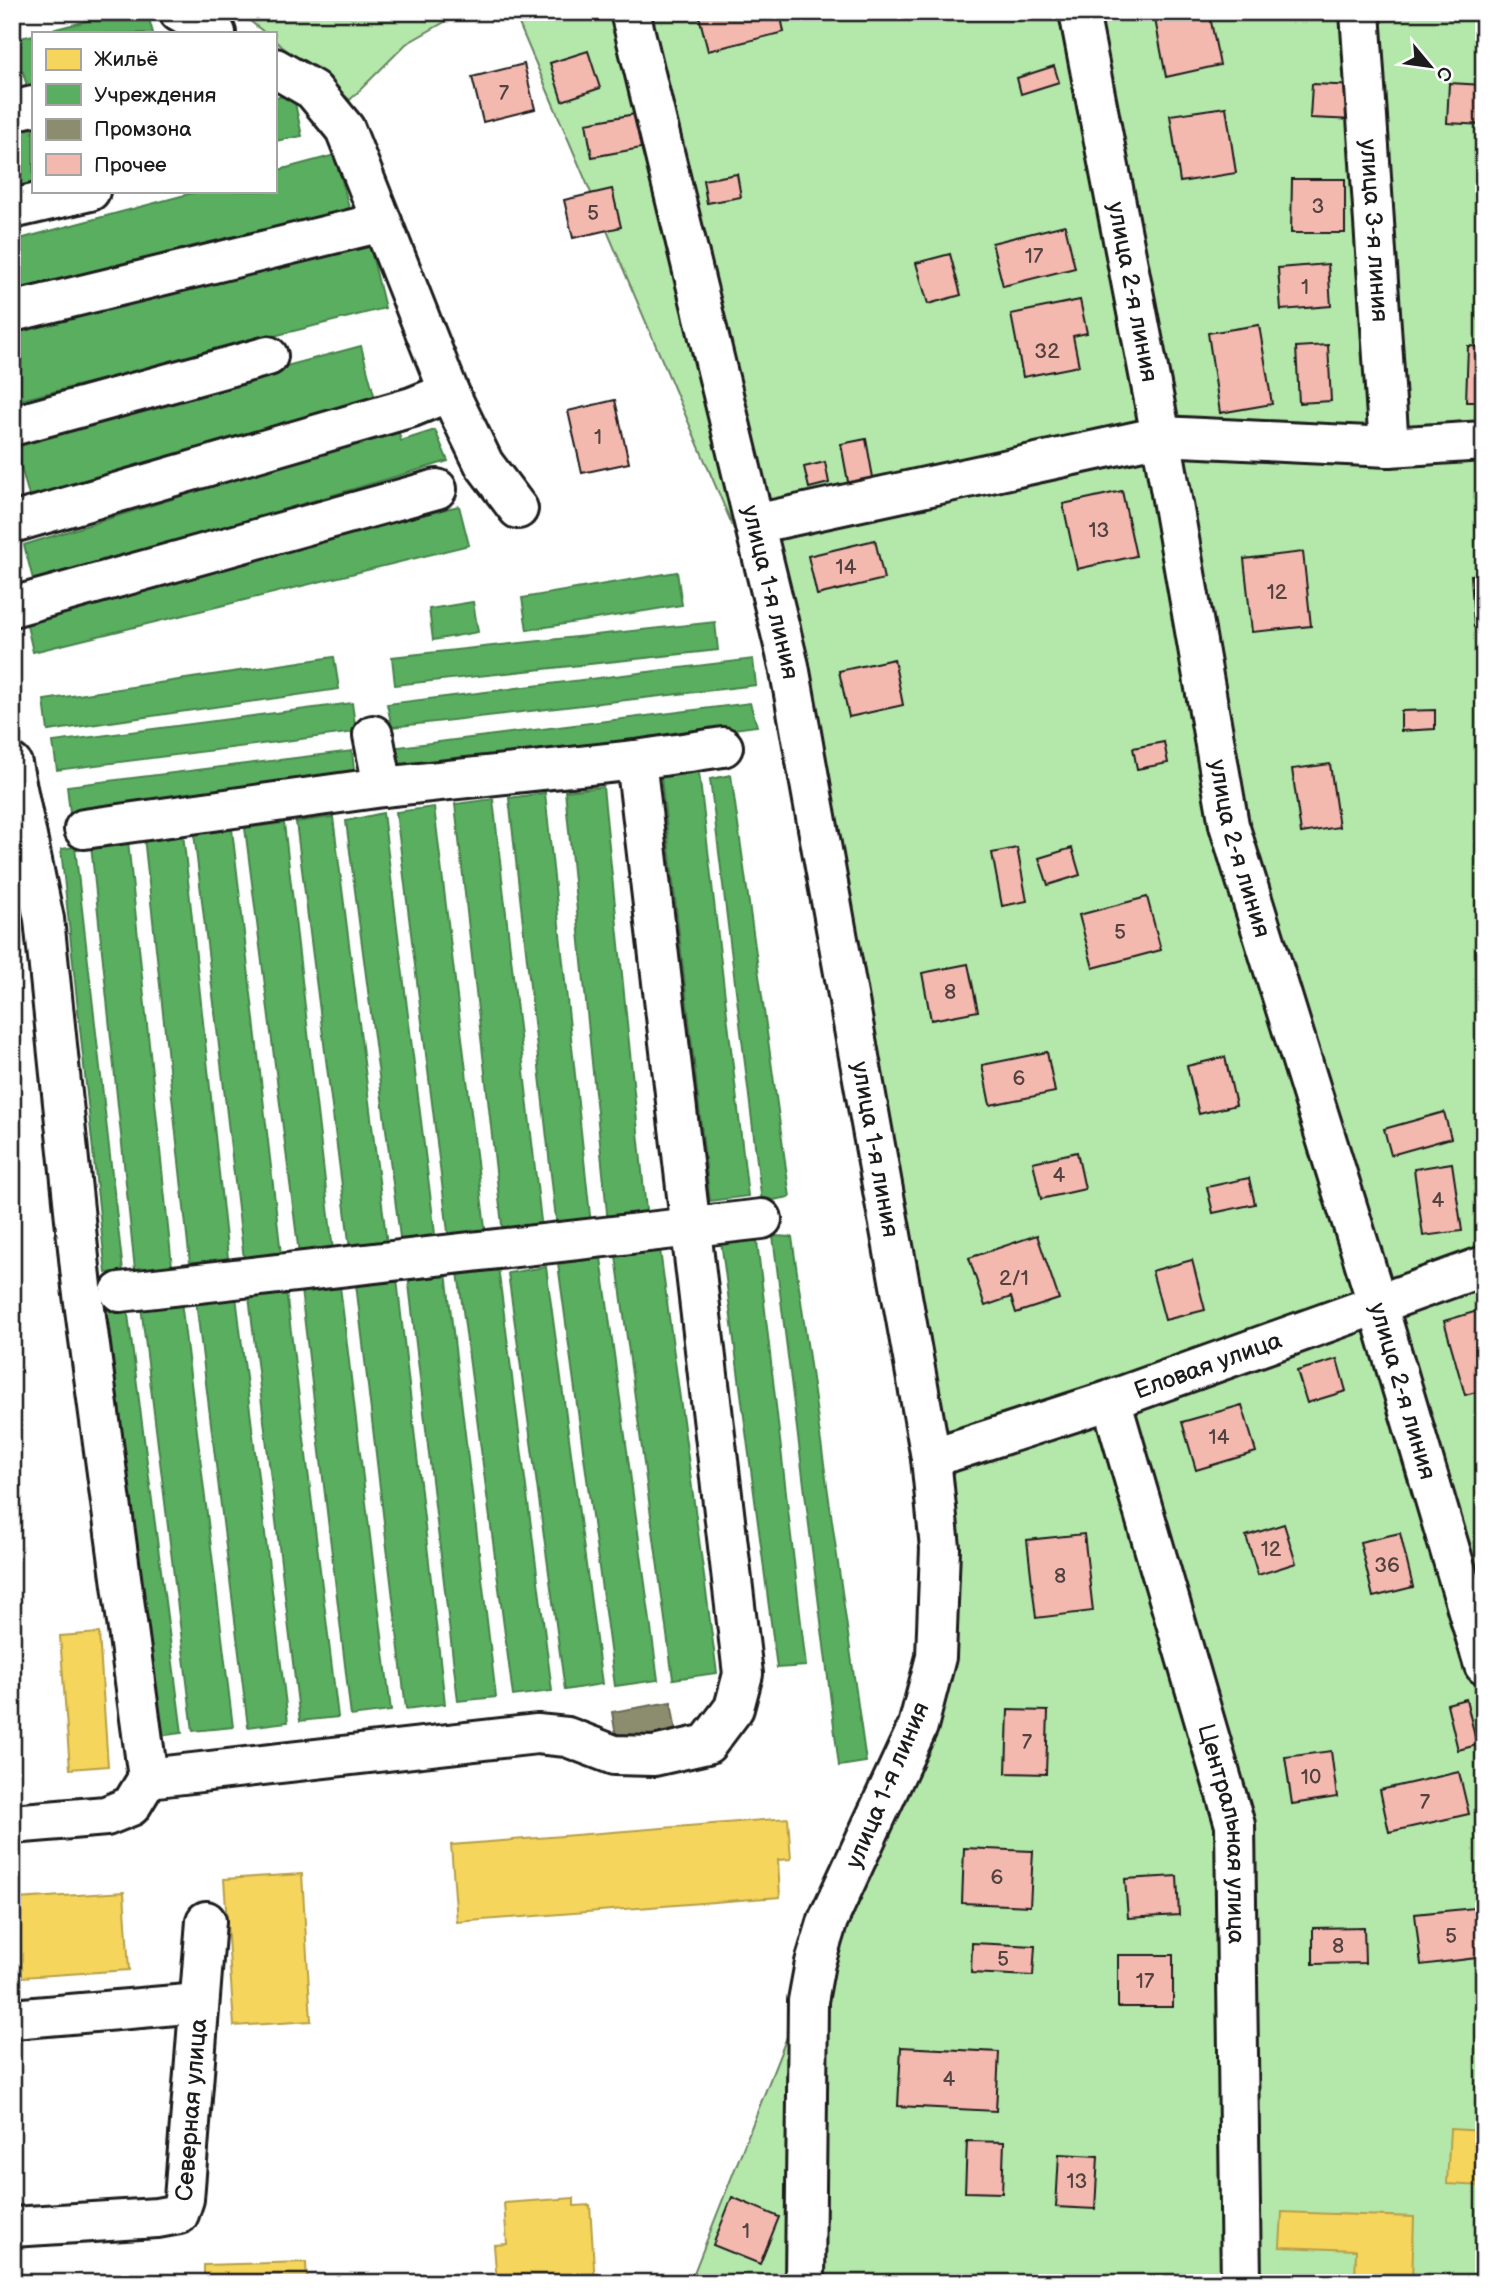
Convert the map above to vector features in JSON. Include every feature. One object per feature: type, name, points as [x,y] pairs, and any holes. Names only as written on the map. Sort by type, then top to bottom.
[{"type":"street","points":[[179,12],[214,32]]},
{"type":"street","name":"улица 1-я линия","points":[[630,12],[789,666],[931,1458],[940,1548],[936,1657],[918,1726],[828,1920],[815,1963],[808,2001],[805,2283]]},
{"type":"street","name":"улица 2-я линия","points":[[1079,12],[1161,436],[1229,825],[1377,1303],[1484,1665]]},
{"type":"street","name":"улица 3-я линия","points":[[1360,12],[1389,447]]},
{"type":"street","points":[[276,69],[313,90],[345,130],[449,392],[484,464],[518,509]]},
{"type":"street","points":[[12,111],[32,106]]},
{"type":"street","points":[[12,209],[86,192]]},
{"type":"street","points":[[12,312],[382,222]]},
{"type":"street","points":[[12,426],[268,356]]},
{"type":"street","points":[[12,523],[412,407],[449,392]]},
{"type":"street","points":[[755,524],[1161,436],[1389,447],[1484,441]]},
{"type":"street","points":[[12,607],[437,489]]},
{"type":"street","points":[[373,735],[383,787]]},
{"type":"street","points":[[85,829],[383,787],[636,760],[723,747]]},
{"type":"street","points":[[148,1778],[537,1734],[567,1737],[614,1755],[654,1756],[707,1744],[734,1708],[743,1674],[636,760]]},
{"type":"street","points":[[12,764],[44,919],[82,1287],[148,1778],[131,1806],[106,1816],[12,1824]]},
{"type":"street","points":[[120,1292],[762,1219]]},
{"type":"street","name":"Еловая улица","points":[[931,1458],[1111,1400],[1484,1266]]},
{"type":"street","name":"Центральная улица","points":[[1111,1400],[1235,1825],[1241,2283]]},
{"type":"street","name":"Северная улица","points":[[12,2227],[156,2218],[179,2214],[184,2199],[206,1921]]},
{"type":"street","points":[[12,2019],[199,2003]]},
{"type":"green space","points":[[239,12],[457,12],[455,16],[406,44],[350,100],[276,42],[276,32],[264,32]]},
{"type":"green space","points":[[514,12],[1484,12],[1484,2283],[690,2283],[944,1638],[802,689]]},
{"type":"building: Жильё","points":[[99,1633],[108,1766],[70,1769],[60,1636]]},
{"type":"building: Жильё","points":[[788,1818],[791,1859],[778,1860],[780,1897],[457,1922],[451,1845]]},
{"type":"building: Жильё","points":[[302,1874],[311,2021],[234,2026],[224,1879]]},
{"type":"building: Жильё","points":[[124,1892],[129,1970],[22,1977],[17,1899]]},
{"type":"building: Жильё","points":[[1450,2129],[1484,2131],[1484,2186],[1447,2184]]},
{"type":"building: Жильё","points":[[574,2198],[574,2206],[590,2205],[595,2283],[497,2283],[494,2245],[507,2244],[504,2203]]},
{"type":"building: Жильё","points":[[1282,2212],[1414,2217],[1412,2283],[1355,2283],[1356,2250],[1280,2247]]},
{"type":"building: Жильё","points":[[306,2262],[307,2283],[204,2283],[204,2265]]},
{"type":"building: Учреждения","points":[[122,12],[147,12],[153,32],[44,32]]},
{"type":"building: Учреждения","points":[[32,35],[32,96],[30,97],[23,72],[12,75],[12,40]]},
{"type":"building: Учреждения","points":[[293,94],[302,136],[276,141],[276,98]]},
{"type":"building: Учреждения","points":[[32,118],[32,191],[12,197],[12,122]]},
{"type":"building: Учреждения","points":[[335,155],[350,211],[12,301],[12,241],[196,192],[276,192],[276,171]]},
{"type":"building: Учреждения","points":[[368,239],[385,308],[12,402],[12,329]]},
{"type":"building: Учреждения","points":[[361,346],[377,406],[30,499],[13,439]]},
{"type":"building: Учреждения","points":[[398,429],[401,441],[435,430],[448,461],[34,583],[24,545]]},
{"type":"building: Учреждения","points":[[459,506],[469,545],[33,652],[24,612]]},
{"type":"building: Учреждения","points":[[677,572],[682,605],[527,630],[522,598]]},
{"type":"building: Учреждения","points":[[473,602],[478,632],[433,640],[429,609]]},
{"type":"building: Учреждения","points":[[715,622],[718,650],[395,685],[392,657]]},
{"type":"building: Учреждения","points":[[334,657],[339,689],[48,731],[44,700]]},
{"type":"building: Учреждения","points":[[753,659],[756,685],[392,727],[387,704]]},
{"type":"building: Учреждения","points":[[352,703],[356,732],[57,770],[53,742]]},
{"type":"building: Учреждения","points":[[750,703],[757,726],[396,773],[390,748]]},
{"type":"building: Учреждения","points":[[352,751],[355,778],[70,813],[67,786]]},
{"type":"building: Учреждения","points":[[699,772],[748,1196],[710,1201],[661,777]]},
{"type":"building: Учреждения","points":[[731,775],[790,1197],[762,1202],[710,779]]},
{"type":"building: Учреждения","points":[[603,787],[647,1220],[608,1223],[565,791]]},
{"type":"building: Учреждения","points":[[545,793],[591,1225],[557,1228],[509,798]]},
{"type":"building: Учреждения","points":[[493,799],[542,1230],[503,1234],[455,804]]},
{"type":"building: Учреждения","points":[[434,807],[486,1236],[449,1240],[396,812]]},
{"type":"building: Учреждения","points":[[383,813],[436,1242],[401,1245],[346,821]]},
{"type":"building: Учреждения","points":[[333,817],[387,1244],[350,1249],[296,822]]},
{"type":"building: Учреждения","points":[[284,823],[333,1251],[299,1254],[245,828]]},
{"type":"building: Учреждения","points":[[232,829],[281,1254],[244,1259],[194,833]]},
{"type":"building: Учреждения","points":[[183,833],[228,1258],[190,1263],[144,837]]},
{"type":"building: Учреждения","points":[[128,841],[172,1266],[135,1270],[91,845]]},
{"type":"building: Учреждения","points":[[75,847],[123,1271],[106,1273],[61,849]]},
{"type":"building: Учреждения","points":[[773,1236],[792,1237],[866,1762],[839,1766]]},
{"type":"building: Учреждения","points":[[721,1241],[757,1241],[806,1666],[777,1668]]},
{"type":"building: Учреждения","points":[[660,1250],[717,1673],[673,1679],[616,1256]]},
{"type":"building: Учреждения","points":[[601,1258],[658,1680],[615,1686],[558,1264]]},
{"type":"building: Учреждения","points":[[498,1267],[552,1691],[513,1696],[458,1272]]},
{"type":"building: Учреждения","points":[[546,1267],[602,1684],[565,1690],[508,1273]]},
{"type":"building: Учреждения","points":[[446,1272],[496,1697],[458,1701],[408,1276]]},
{"type":"building: Учреждения","points":[[397,1279],[445,1704],[406,1709],[356,1284]]},
{"type":"building: Учреждения","points":[[340,1286],[391,1711],[351,1716],[301,1290]]},
{"type":"building: Учреждения","points":[[286,1291],[338,1717],[300,1721],[249,1296]]},
{"type":"building: Учреждения","points":[[236,1296],[288,1722],[248,1727],[196,1301]]},
{"type":"building: Учреждения","points":[[181,1301],[233,1727],[193,1731],[141,1306]]},
{"type":"building: Учреждения","points":[[127,1307],[182,1733],[159,1736],[107,1309]]},
{"type":"building: Промзона","points":[[671,1702],[676,1732],[617,1742],[612,1712]]},
{"type":"building: Прочее","points":[[698,12],[780,12],[784,32],[708,51]]},
{"type":"building: Прочее","points":[[1209,12],[1220,65],[1166,77],[1154,14]]},
{"type":"building: Прочее","points":[[588,51],[600,88],[562,101],[550,63]]},
{"type":"building: Прочее","points":[[524,64],[535,109],[483,122],[472,77]]},
{"type":"building: Прочее","points":[[1054,66],[1059,82],[1021,94],[1017,78]]},
{"type":"building: Прочее","points":[[1449,83],[1484,85],[1484,125],[1447,123]]},
{"type":"building: Прочее","points":[[1312,84],[1358,86],[1356,120],[1310,118]]},
{"type":"building: Прочее","points":[[1226,107],[1236,173],[1180,182],[1170,115]]},
{"type":"building: Прочее","points":[[635,114],[641,148],[592,157],[586,123]]},
{"type":"building: Прочее","points":[[737,174],[741,197],[707,203],[703,180]]},
{"type":"building: Прочее","points":[[1292,179],[1345,179],[1345,233],[1291,233]]},
{"type":"building: Прочее","points":[[612,189],[621,227],[573,238],[564,200]]},
{"type":"building: Прочее","points":[[1065,225],[1075,268],[1003,286],[992,243]]},
{"type":"building: Прочее","points":[[950,254],[961,295],[928,304],[916,263]]},
{"type":"building: Прочее","points":[[1328,264],[1331,306],[1281,310],[1278,268]]},
{"type":"building: Прочее","points":[[1080,300],[1087,333],[1073,336],[1079,366],[1023,377],[1011,314]]},
{"type":"building: Прочее","points":[[1259,325],[1272,404],[1220,413],[1208,333]]},
{"type":"building: Прочее","points":[[1328,345],[1331,401],[1299,403],[1296,347]]},
{"type":"building: Прочее","points":[[1468,346],[1484,347],[1484,402],[1466,402]]},
{"type":"building: Прочее","points":[[615,400],[629,463],[582,473],[568,411]]},
{"type":"building: Прочее","points":[[866,439],[874,483],[849,487],[841,444]]},
{"type":"building: Прочее","points":[[825,462],[829,483],[809,488],[804,467]]},
{"type":"building: Прочее","points":[[1122,491],[1136,556],[1077,569],[1063,504]]},
{"type":"building: Прочее","points":[[875,540],[884,579],[817,595],[808,556]]},
{"type":"building: Прочее","points":[[1303,552],[1311,626],[1252,632],[1244,559]]},
{"type":"building: Прочее","points":[[1484,574],[1484,626],[1474,627],[1471,575]]},
{"type":"building: Прочее","points":[[894,659],[903,705],[849,717],[839,671]]},
{"type":"building: Прочее","points":[[1435,710],[1435,729],[1401,731],[1401,711]]},
{"type":"building: Прочее","points":[[1164,742],[1168,763],[1137,769],[1133,748]]},
{"type":"building: Прочее","points":[[1330,764],[1339,827],[1301,833],[1292,769]]},
{"type":"building: Прочее","points":[[1017,848],[1027,901],[1002,906],[992,853]]},
{"type":"building: Прочее","points":[[1072,848],[1080,875],[1048,885],[1039,858]]},
{"type":"building: Прочее","points":[[1147,897],[1161,950],[1093,968],[1079,915]]},
{"type":"building: Прочее","points":[[968,964],[978,1011],[931,1020],[922,973]]},
{"type":"building: Прочее","points":[[1047,1052],[1055,1092],[990,1105],[982,1065]]},
{"type":"building: Прочее","points":[[1225,1057],[1236,1105],[1199,1114],[1187,1066]]},
{"type":"building: Прочее","points":[[1444,1112],[1451,1138],[1391,1155],[1384,1129]]},
{"type":"building: Прочее","points":[[1077,1152],[1085,1189],[1041,1199],[1033,1162]]},
{"type":"building: Прочее","points":[[1452,1163],[1462,1231],[1423,1236],[1414,1169]]},
{"type":"building: Прочее","points":[[1249,1178],[1255,1204],[1213,1213],[1207,1187]]},
{"type":"building: Прочее","points":[[1037,1235],[1059,1299],[1016,1313],[1011,1297],[985,1306],[969,1258]]},
{"type":"building: Прочее","points":[[1192,1260],[1205,1310],[1165,1320],[1152,1271]]},
{"type":"building: Прочее","points":[[1484,1309],[1484,1390],[1465,1395],[1444,1321]]},
{"type":"building: Прочее","points":[[1337,1359],[1346,1391],[1307,1403],[1297,1371]]},
{"type":"building: Прочее","points":[[1242,1405],[1256,1452],[1196,1470],[1182,1422]]},
{"type":"building: Прочее","points":[[1284,1524],[1296,1563],[1258,1575],[1246,1536]]},
{"type":"building: Прочее","points":[[1400,1533],[1413,1587],[1373,1597],[1360,1542]]},
{"type":"building: Прочее","points":[[1084,1534],[1093,1611],[1036,1618],[1027,1540]]},
{"type":"building: Прочее","points":[[1466,1699],[1477,1745],[1458,1750],[1447,1704]]},
{"type":"building: Прочее","points":[[1008,1710],[1048,1711],[1046,1774],[1006,1773]]},
{"type":"building: Прочее","points":[[1331,1751],[1337,1797],[1292,1804],[1285,1757]]},
{"type":"building: Прочее","points":[[1459,1772],[1469,1814],[1389,1832],[1380,1790]]},
{"type":"building: Прочее","points":[[964,1848],[1033,1851],[1030,1906],[962,1903]]},
{"type":"building: Прочее","points":[[1177,1876],[1179,1915],[1128,1918],[1125,1879]]},
{"type":"building: Прочее","points":[[1484,1907],[1484,1957],[1421,1965],[1415,1914]]},
{"type":"building: Прочее","points":[[1364,1927],[1365,1963],[1313,1964],[1313,1928]]},
{"type":"building: Прочее","points":[[972,1943],[1035,1946],[1033,1976],[971,1973]]},
{"type":"building: Прочее","points":[[1118,1955],[1173,1955],[1173,2007],[1118,2007]]},
{"type":"building: Прочее","points":[[901,2047],[999,2052],[996,2111],[898,2106]]},
{"type":"building: Прочее","points":[[967,2141],[1004,2142],[1002,2193],[965,2192]]},
{"type":"building: Прочее","points":[[1059,2154],[1098,2156],[1095,2209],[1056,2207]]},
{"type":"building: Прочее","points":[[732,2197],[779,2217],[760,2264],[713,2245]]}]
